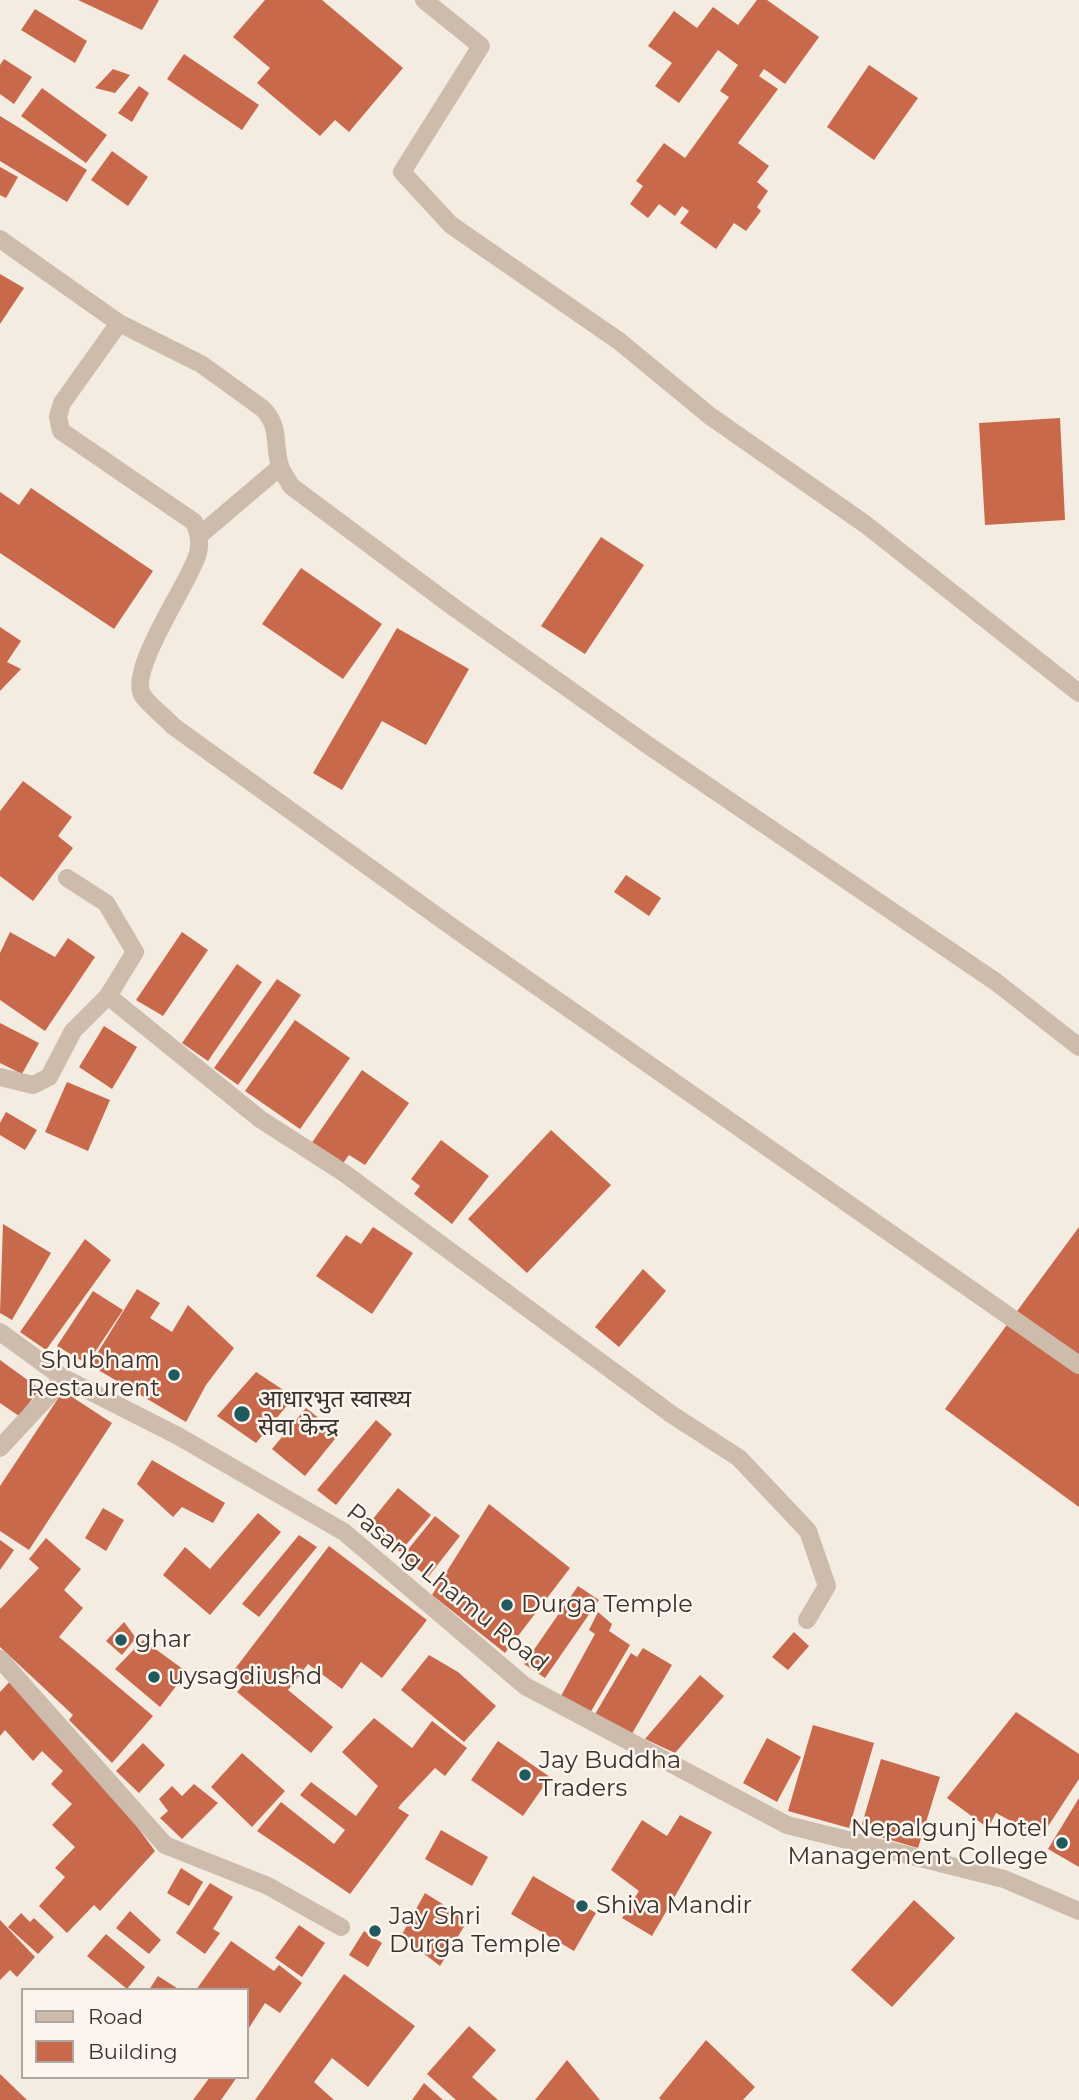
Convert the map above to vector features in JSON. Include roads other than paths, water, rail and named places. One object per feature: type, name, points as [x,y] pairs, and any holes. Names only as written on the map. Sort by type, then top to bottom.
[{"type":"street","points":[[424,0],[481,46],[402,172],[451,225],[619,341],[710,416],[865,524],[1079,693]]},
{"type":"street","points":[[0,239],[119,323],[201,364],[262,408],[270,416],[278,435],[280,467],[291,486],[456,610],[996,982],[1079,1047]]},
{"type":"street","points":[[119,323],[62,403],[58,417],[61,431],[194,522],[200,535],[198,555],[159,629],[139,683],[143,695],[173,726],[455,929],[1079,1364]]},
{"type":"street","points":[[200,535],[280,467]]},
{"type":"street","points":[[0,1077],[33,1084],[49,1077],[73,1031],[108,996],[135,952],[106,903],[67,878]]},
{"type":"street","points":[[108,996],[260,1119],[354,1180],[671,1414],[739,1458],[808,1531],[827,1586],[807,1620]]},
{"type":"street","name":"Pasang Lhamu Road","points":[[0,1332],[62,1377],[178,1436],[344,1532],[525,1686],[787,1825],[1004,1879],[1079,1911]]},
{"type":"street","points":[[0,1448],[51,1393],[62,1377]]},
{"type":"street","points":[[0,1659],[165,1845],[268,1886],[341,1927]]},
{"type":"place","name":"Shubham Restaurent","points":[[174,1375]]},
{"type":"place","name":"आधारभुत स्वास्थ्य सेवा केन्द्र","points":[[242,1414]]},
{"type":"place","name":"Durga Temple","points":[[507,1605]]},
{"type":"place","name":"ghar","points":[[121,1640]]},
{"type":"place","name":"uysagdiushd","points":[[154,1677]]},
{"type":"place","name":"Jay Buddha Traders","points":[[525,1775]]},
{"type":"place","name":"Nepalgunj Hotel Management College","points":[[1062,1843]]},
{"type":"place","name":"Shiva Mandir","points":[[582,1906]]},
{"type":"place","name":"Jay Shri Durga Temple","points":[[375,1931]]}]
